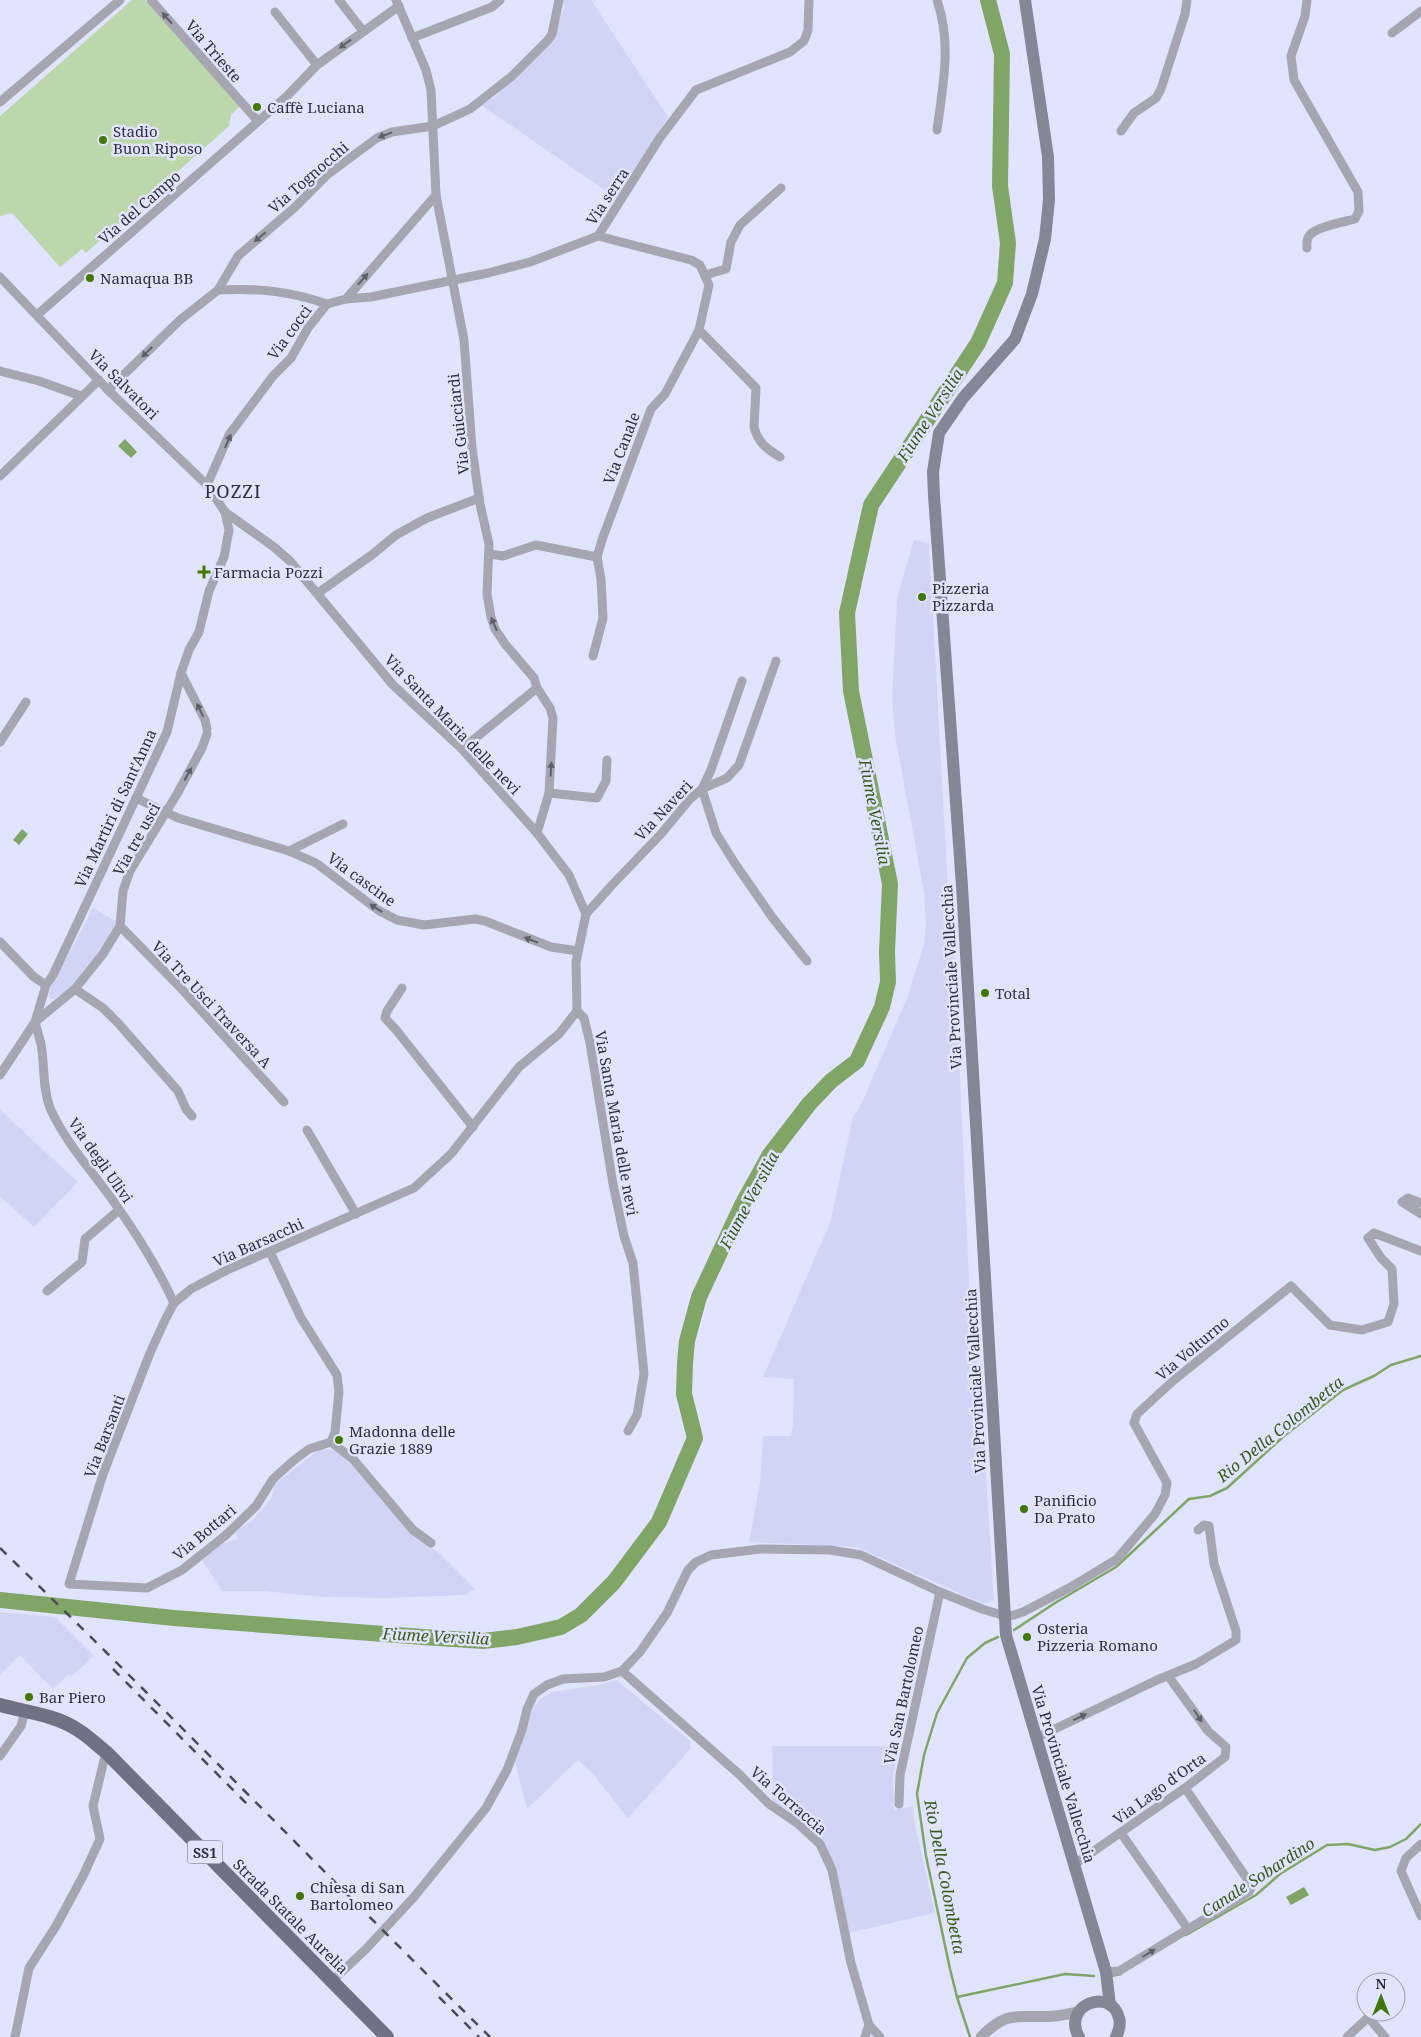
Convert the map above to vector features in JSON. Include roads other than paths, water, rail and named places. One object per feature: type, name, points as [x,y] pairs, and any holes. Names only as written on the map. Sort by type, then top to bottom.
[{"type":"main road","name":"Via Provinciale Vallecchia","points":[[1024,0],[1048,157],[1049,200],[1044,239],[1032,294],[1015,340],[963,398],[939,433],[933,472],[962,886],[1006,1635],[1106,1972],[1110,2005],[1118,2015],[1119,2034]]},
{"type":"main road","name":"Strada Statale Aurelia","points":[[0,1705],[69,1724],[106,1752],[387,2037]]},
{"type":"main road","points":[[1093,2002],[1106,1972]]},
{"type":"main road","points":[[1078,2035],[1075,2023],[1078,2012],[1087,2004],[1093,2002],[1104,2002],[1110,2005]]},
{"type":"street","points":[[0,102],[120,0]]},
{"type":"street","name":"Via Trieste","points":[[151,0],[257,120]]},
{"type":"street","points":[[338,0],[363,31]]},
{"type":"street","points":[[412,38],[492,7],[500,0]]},
{"type":"street","name":"Via Tognocchi","points":[[108,390],[180,320],[218,290],[238,256],[355,153],[378,138],[392,132],[433,126],[470,109],[512,76],[544,45],[552,34],[559,0]]},
{"type":"street","name":"Via serra","points":[[346,299],[371,297],[488,273],[530,262],[598,236],[659,139],[696,90],[790,52],[804,41],[808,30],[809,0]]},
{"type":"street","points":[[937,0],[946,37],[937,130]]},
{"type":"street","points":[[1121,131],[1134,114],[1156,98],[1161,89],[1185,14],[1187,0]]},
{"type":"street","points":[[1307,0],[1306,16],[1291,56],[1294,80],[1358,192],[1359,211],[1355,219],[1315,230],[1307,239],[1307,248]]},
{"type":"street","name":"Via del Campo","points":[[37,315],[257,120],[286,97],[317,65],[397,3]]},
{"type":"street","name":"Via Guicciardi","points":[[397,3],[426,70],[432,90],[436,195],[464,340],[468,411],[479,498],[490,554],[487,594],[493,623],[505,644],[534,678],[537,688],[550,708],[553,718],[549,793],[537,833]]},
{"type":"street","points":[[1392,33],[1421,11]]},
{"type":"street","points":[[275,12],[317,65]]},
{"type":"street","points":[[598,236],[691,260],[700,265],[705,275],[726,269],[732,242],[740,225],[780,188]]},
{"type":"street","points":[[346,299],[436,195]]},
{"type":"street","name":"Via Canale","points":[[593,656],[603,618],[601,580],[597,557],[651,408],[665,394],[699,330],[708,285],[705,275]]},
{"type":"street","name":"Via Salvatori","points":[[0,277],[108,390],[207,485],[225,512]]},
{"type":"street","points":[[218,290],[272,290],[306,296],[327,304]]},
{"type":"street","name":"Via cocci","points":[[207,485],[230,435],[273,376],[290,358],[308,328],[327,304],[346,299]]},
{"type":"street","points":[[699,330],[756,388],[754,427],[756,434],[764,447],[780,457]]},
{"type":"street","points":[[0,371],[81,396]]},
{"type":"street","points":[[0,476],[99,380]]},
{"type":"street","points":[[318,593],[373,554],[396,535],[427,518],[479,498]]},
{"type":"street","name":"Via Santa Maria delle nevi","points":[[225,512],[274,547],[290,561],[393,685],[462,749],[537,833],[569,875],[586,914],[578,951],[577,1011],[584,1018],[590,1043],[613,1184],[624,1236],[633,1263],[644,1374],[637,1415],[628,1431]]},
{"type":"street","name":"Via Martiri di Sant'Anna","points":[[0,1075],[35,1022],[46,985],[53,975],[167,732],[181,673],[194,639],[199,632],[210,591],[224,557],[229,530],[225,512]]},
{"type":"street","points":[[490,554],[503,556],[536,545],[597,557]]},
{"type":"street","points":[[776,661],[739,764],[727,778],[702,789],[716,832],[734,862],[772,917],[807,961]]},
{"type":"street","name":"Via tre usci","points":[[35,1022],[75,989],[103,954],[120,926],[123,892],[130,872],[202,748],[207,731],[205,720],[181,673]]},
{"type":"street","name":"Via Naveri","points":[[586,914],[661,834],[690,799],[702,789],[711,770],[742,681]]},
{"type":"street","points":[[462,749],[537,688]]},
{"type":"street","points":[[0,742],[26,702]]},
{"type":"street","points":[[549,793],[597,798],[606,781],[607,760]]},
{"type":"street","name":"Via cascine","points":[[136,798],[178,818],[289,851],[316,863],[378,910],[397,920],[424,925],[475,919],[485,921],[551,948],[578,951]]},
{"type":"street","points":[[289,851],[343,824]]},
{"type":"street","name":"Via Tre Usci Traversa A","points":[[120,926],[178,985],[284,1102]]},
{"type":"street","points":[[0,942],[34,977],[46,985]]},
{"type":"street","points":[[402,988],[387,1011],[385,1018],[398,1031],[473,1127]]},
{"type":"street","points":[[75,989],[104,1008],[118,1023],[178,1091],[186,1109],[192,1116]]},
{"type":"street","name":"Via Barsacchi","points":[[174,1303],[191,1289],[228,1270],[414,1188],[451,1154],[519,1067],[559,1034],[577,1011]]},
{"type":"street","name":"Via degli Ulivi","points":[[35,1022],[41,1045],[43,1081],[50,1108],[78,1156],[119,1210],[161,1274],[174,1303]]},
{"type":"street","points":[[307,1130],[356,1214]]},
{"type":"street","points":[[1421,1203],[1408,1198],[1402,1202],[1421,1214]]},
{"type":"street","points":[[48,1291],[82,1262],[85,1239],[119,1210]]},
{"type":"street","name":"Via Volturno","points":[[1005,1616],[1024,1612],[1117,1559],[1155,1514],[1165,1495],[1167,1483],[1134,1423],[1138,1414],[1174,1380],[1291,1286],[1330,1325],[1362,1330],[1388,1322],[1394,1304],[1392,1269],[1381,1258],[1368,1238],[1374,1233],[1421,1251]]},
{"type":"street","points":[[270,1252],[302,1318],[337,1375],[339,1391],[335,1432],[331,1442],[353,1459],[413,1530],[431,1543]]},
{"type":"street","name":"Via Barsanti","points":[[69,1584],[103,1474],[150,1353],[164,1320],[174,1303]]},
{"type":"street","name":"Via Bottari","points":[[69,1584],[147,1588],[182,1570],[226,1535],[256,1506],[273,1479],[293,1461],[309,1449],[331,1442]]},
{"type":"street","points":[[1036,1738],[1149,1684],[1196,1664],[1236,1640],[1236,1631],[1214,1564],[1209,1526],[1204,1525],[1198,1530]]},
{"type":"street","points":[[332,1981],[366,1949],[414,1896],[486,1808],[507,1770],[534,1694],[547,1685],[563,1679],[604,1677],[622,1671],[640,1652],[667,1613],[688,1570],[696,1562],[711,1555],[760,1549],[830,1550],[861,1555],[940,1592],[1005,1616]]},
{"type":"street","name":"Via San Bartolomeo","points":[[899,1804],[900,1774],[940,1592]]},
{"type":"street","name":"Via Torraccia","points":[[622,1671],[740,1775],[769,1804],[797,1823],[820,1844],[832,1870],[851,1963],[869,2025],[880,2037]]},
{"type":"street","name":"Via Lago d'Orta","points":[[1075,1864],[1185,1788],[1225,1757],[1226,1747],[1208,1731],[1169,1677]]},
{"type":"street","points":[[0,1756],[21,1726],[24,1712]]},
{"type":"street","points":[[15,2037],[29,1968],[56,1926],[83,1876],[100,1839],[93,1806],[106,1752]]},
{"type":"street","points":[[1106,1972],[1119,1971],[1249,1892],[1252,1886],[1185,1788]]},
{"type":"street","points":[[1121,1833],[1188,1929]]},
{"type":"street","points":[[1421,1844],[1406,1858],[1401,1871],[1421,1916]]},
{"type":"street","points":[[981,2037],[990,2027],[1009,2017],[1021,2015],[1055,2016],[1078,2012]]},
{"type":"street","points":[[1055,2016],[1078,2035]]},
{"type":"street","points":[[1347,2037],[1363,2022]]},
{"type":"street","points":[[1375,2022],[1385,2037]]},
{"type":"street","points":[[865,2037],[869,2025]]},
{"type":"waterway","name":"Fiume Versilia","points":[[0,1600],[174,1618],[423,1637],[483,1641],[517,1637],[561,1627],[581,1615],[614,1582],[659,1522],[695,1438],[684,1394],[687,1341],[699,1297],[743,1203],[769,1156],[809,1104],[831,1081],[857,1061],[882,1007],[888,982],[887,952],[890,884],[851,691],[847,613],[871,505],[978,343],[1005,283],[1008,243],[1000,186],[1002,54],[988,0]]},
{"type":"waterway","name":"Rio Della Colombetta","points":[[1014,1630],[1116,1567],[1189,1499],[1210,1496],[1227,1488],[1284,1436],[1343,1390],[1374,1376],[1391,1365],[1421,1356]]},
{"type":"waterway","name":"Rio Della Colombetta","points":[[970,2037],[950,1969],[926,1856],[917,1794],[924,1755],[937,1713],[967,1658],[985,1643],[998,1637]]},
{"type":"waterway","name":"Canale Sobardino","points":[[1186,1935],[1256,1895],[1280,1874],[1327,1845],[1348,1844],[1375,1850],[1390,1847],[1406,1839],[1421,1824]]},
{"type":"waterway","name":"Canale Sobardino","points":[[957,1997],[1065,1974],[1094,1976]]},
{"type":"waterway","name":"Canale Sobardino","points":[[1111,1976],[1121,1974]]},
{"type":"railway","points":[[0,1548],[490,2037]]},
{"type":"railway","points":[[113,1669],[247,1804]]},
{"type":"railway","points":[[439,1997],[479,2037]]},
{"type":"place","name":"Caffè Luciana","points":[[257,107]]},
{"type":"place","name":"Stadio Buon Riposo","points":[[103,140]]},
{"type":"place","name":"Namaqua BB","points":[[90,278]]},
{"type":"place","name":"Farmacia Pozzi","points":[[204,572]]},
{"type":"place","name":"Pizzeria Pizzarda","points":[[922,597]]},
{"type":"place","name":"Total","points":[[985,993]]},
{"type":"place","name":"Madonna delle Grazie 1889","points":[[339,1440]]},
{"type":"place","name":"Panificio Da Prato","points":[[1024,1509]]},
{"type":"place","name":"Osteria Pizzeria Romano","points":[[1027,1637]]},
{"type":"place","name":"Bar Piero","points":[[29,1697]]},
{"type":"place","name":"Chiesa di San Bartolomeo","points":[[300,1896]]},
{"type":"district","name":"POZZI","points":[[233,491]]}]
